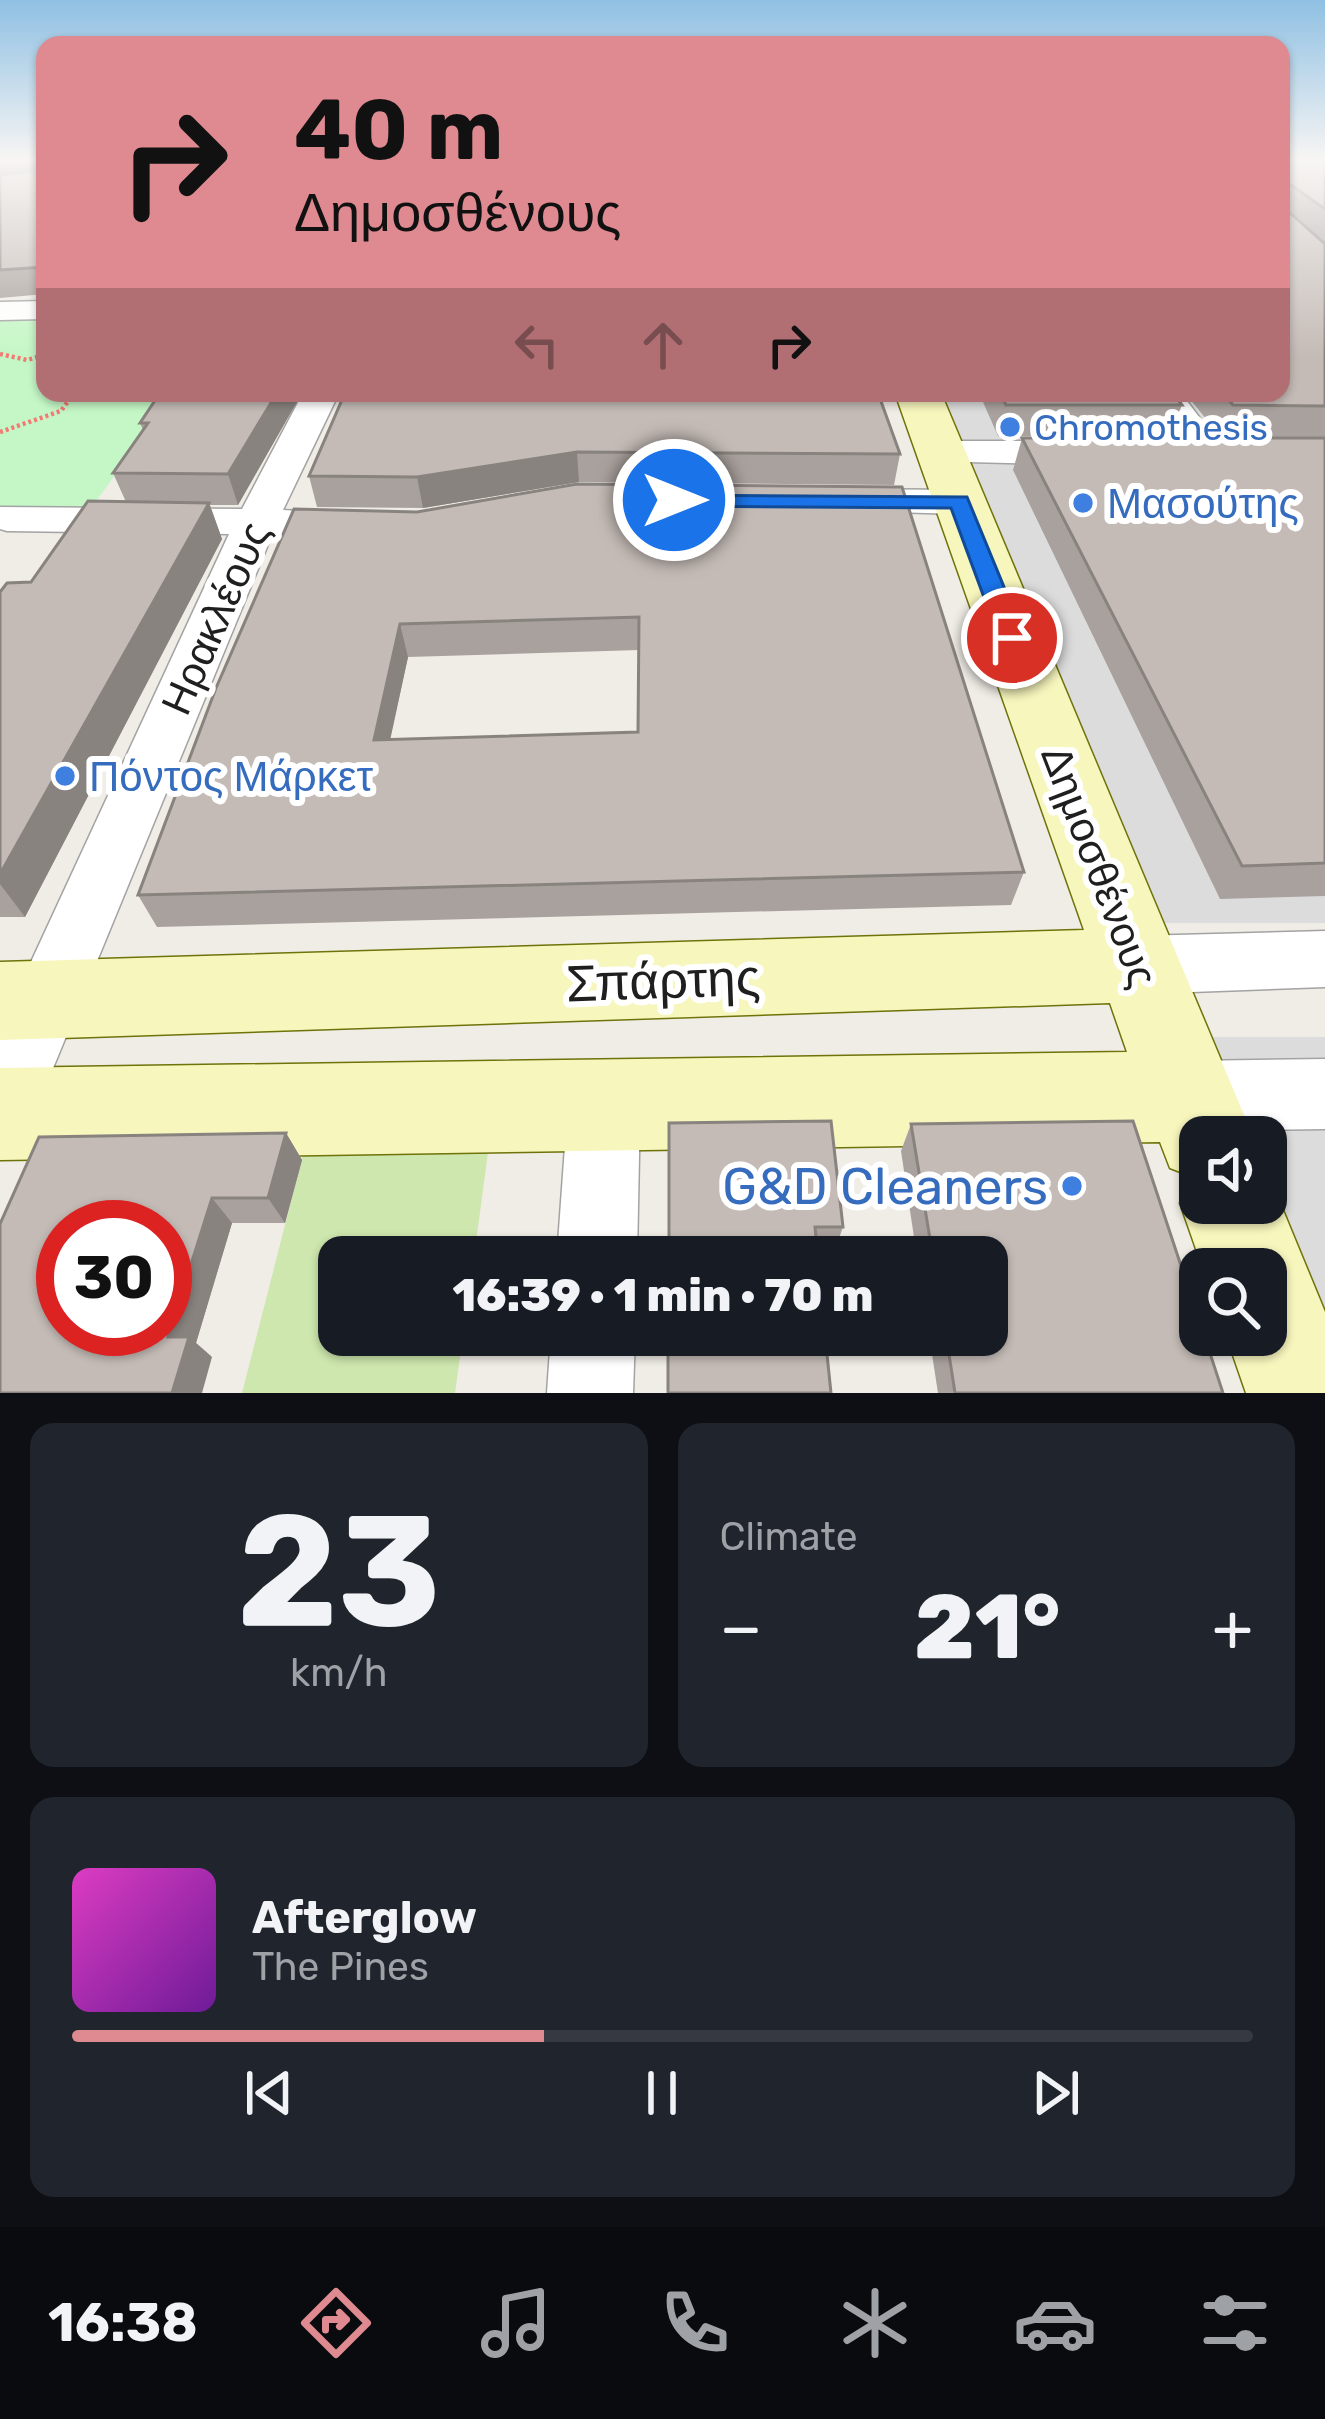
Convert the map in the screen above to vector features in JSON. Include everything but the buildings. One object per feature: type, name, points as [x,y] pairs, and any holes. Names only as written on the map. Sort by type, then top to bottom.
[{"type":"street","points":[[0,311],[36,310]]},
{"type":"street","name":"Ηρακλέους","points":[[0,1111],[24,1000],[316,402]]},
{"type":"street","points":[[1170,402],[1207,453]]},
{"type":"street","points":[[793,500],[939,449],[1118,453]]},
{"type":"street","name":"Δημοσθένους","points":[[939,449],[1197,1116]]},
{"type":"street","points":[[1163,453],[1254,453]]},
{"type":"street","points":[[7,518],[400,525]]},
{"type":"street","name":"Σπάρτης","points":[[24,1000],[1325,959]]},
{"type":"street","points":[[0,1111],[604,1105],[1197,1116],[1325,1094]]},
{"type":"street","points":[[598,1236],[604,1105]]},
{"type":"street","points":[[1287,1353],[1302,1393]]},
{"type":"street","points":[[590,1393],[592,1356]]},
{"type":"path","points":[[0,355],[36,358]]},
{"type":"path","points":[[0,432],[61,411],[68,402]]},
{"type":"shaded area","points":[[1290,227],[1325,227],[1325,923],[1138,923],[941,402],[1290,402]]},
{"type":"shaded area","points":[[1205,1037],[1325,1037],[1325,1331],[1281,1224],[1287,1224],[1287,1116],[1237,1116]]},
{"type":"green space","points":[[0,318],[36,318],[36,402],[168,402],[91,508],[0,510]]},
{"type":"green space","points":[[306,1143],[489,1145],[477,1236],[318,1236],[318,1356],[460,1356],[455,1393],[242,1393]]},
{"type":"place","name":"Chromothesis","points":[[1010,427]]},
{"type":"place","name":"Μασούτης","points":[[1083,503]]},
{"type":"place","name":"Πόντος Μάρκετ","points":[[65,776]]},
{"type":"place","name":"G&D Cleaners","points":[[1072,1186]]},
{"type":"route","points":[[674,500],[959,502],[1012,638]]}]
